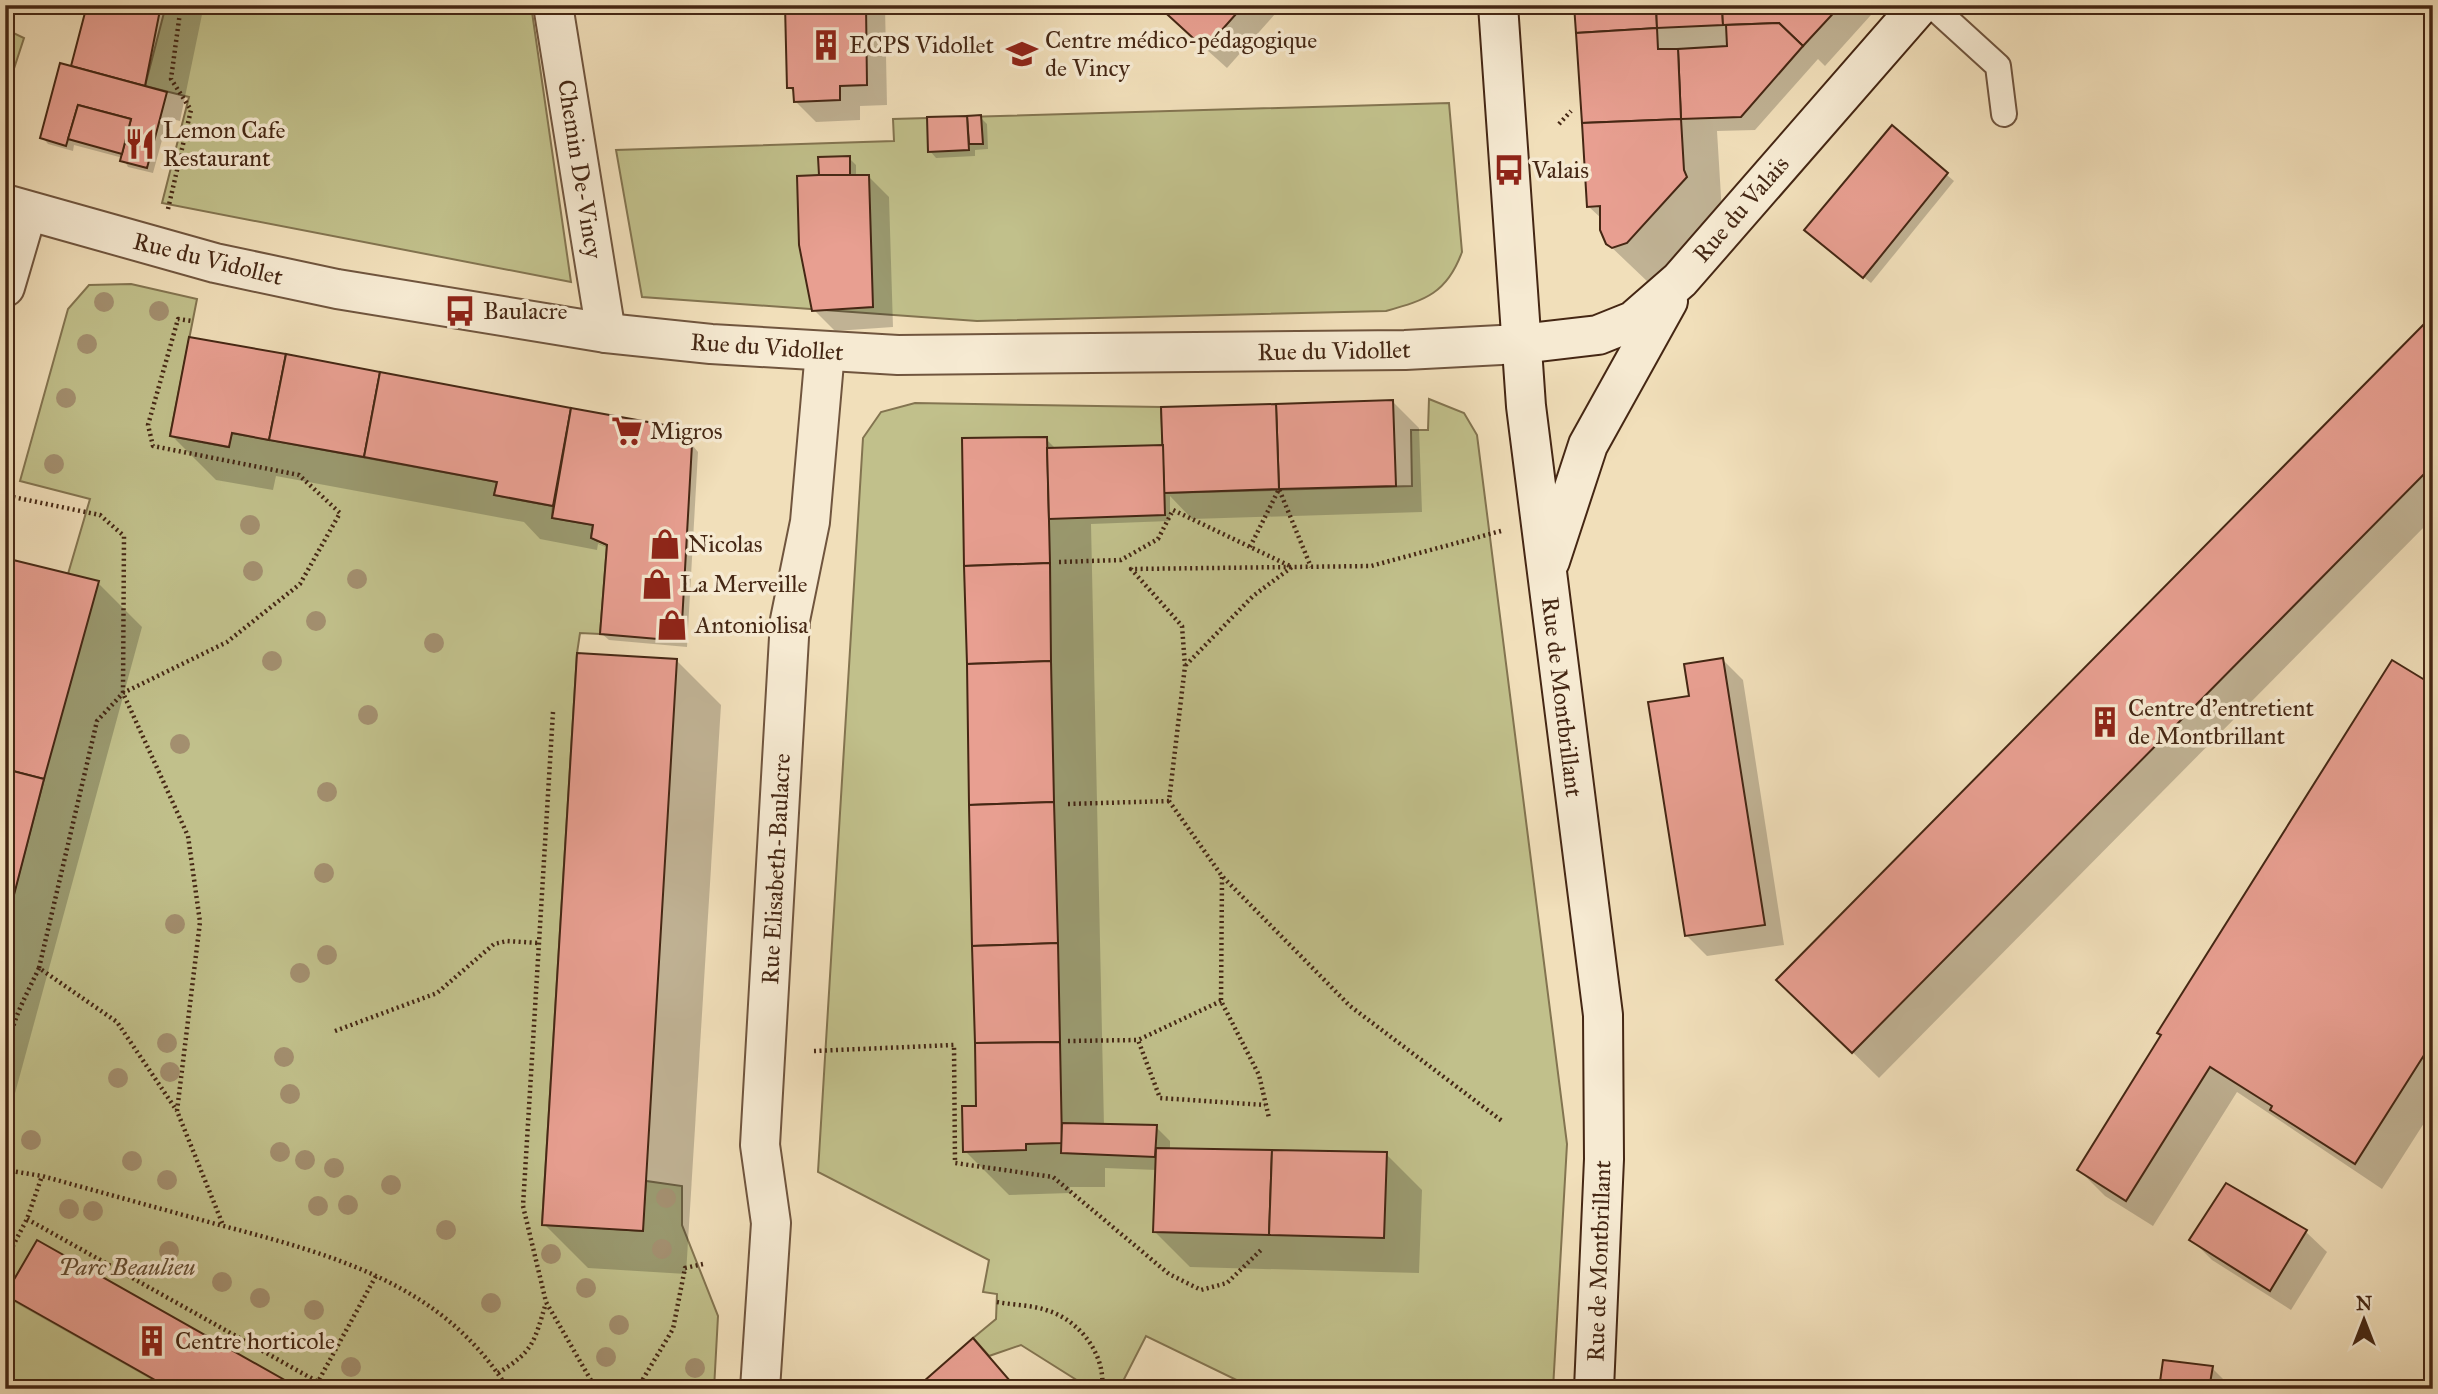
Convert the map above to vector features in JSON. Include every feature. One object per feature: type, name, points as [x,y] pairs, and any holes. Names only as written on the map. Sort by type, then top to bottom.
[{"type":"street","name":"Chemin De-Vincy","points":[[553,5],[606,333]]},
{"type":"street","name":"Rue de Montbrillant","points":[[1498,5],[1520,344],[1546,573],[1603,1015],[1604,1159],[1594,1389]]},
{"type":"street","name":"Rue du Valais","points":[[1520,344],[1598,335],[1633,321],[1680,280],[1920,5]]},
{"type":"street","name":"Rue du Vidollet","points":[[5,288],[16,208],[215,263],[337,289],[606,333],[711,344],[898,355],[1363,351],[1520,344]]},
{"type":"street","points":[[1546,573],[1588,445],[1680,280]]},
{"type":"street","name":"Rue Elisabeth-Baulacre","points":[[760,1389],[771,1223],[760,1144],[789,634],[810,522],[825,351]]},
{"type":"lane","points":[[1931,5],[1998,66],[2004,114]]},
{"type":"path","points":[[167,214],[191,110],[171,79],[181,5]]},
{"type":"path","points":[[1559,124],[1571,111]]},
{"type":"path","points":[[5,1117],[12,1104],[7,1058],[15,1018],[39,968],[97,721],[123,693],[227,642],[300,584],[340,513],[299,475],[153,446],[148,425],[177,319],[192,321]]},
{"type":"path","points":[[1250,547],[1279,489],[1311,567]]},
{"type":"path","points":[[8,496],[100,515],[124,536],[123,693],[188,836],[200,922],[177,1111]]},
{"type":"path","points":[[1059,562],[1121,560],[1158,539],[1173,510],[1292,567]]},
{"type":"path","points":[[1131,569],[1371,566],[1502,531]]},
{"type":"path","points":[[1121,560],[1182,626],[1185,666],[1170,801],[1222,876],[1350,1006],[1502,1121]]},
{"type":"path","points":[[1185,666],[1253,596],[1292,567]]},
{"type":"path","points":[[553,712],[523,1206],[546,1302],[596,1389]]},
{"type":"path","points":[[1068,804],[1170,801]]},
{"type":"path","points":[[1222,876],[1221,1002],[1259,1075],[1269,1118]]},
{"type":"path","points":[[335,1031],[437,993],[494,944],[507,941],[538,943]]},
{"type":"path","points":[[39,968],[117,1022],[177,1111],[223,1225]]},
{"type":"path","points":[[1068,1041],[1139,1040],[1221,1002]]},
{"type":"path","points":[[1139,1040],[1160,1098],[1265,1105]]},
{"type":"path","points":[[814,1051],[954,1045],[955,1163],[1053,1177],[1170,1273],[1201,1290],[1227,1283],[1262,1249]]},
{"type":"path","points":[[5,1170],[42,1177],[223,1225],[315,1251],[377,1273],[468,1337],[508,1389]]},
{"type":"path","points":[[5,1261],[27,1219],[42,1177]]},
{"type":"path","points":[[27,1219],[318,1382]]},
{"type":"path","points":[[638,1389],[673,1329],[685,1268],[703,1264]]},
{"type":"path","points":[[314,1389],[377,1273]]},
{"type":"path","points":[[498,1373],[522,1359],[534,1344],[546,1302]]},
{"type":"path","points":[[997,1302],[1048,1310],[1084,1334],[1104,1369],[1102,1389]]},
{"type":"green space","points":[[5,5],[15,5],[7,30],[24,38],[5,96]]},
{"type":"green space","points":[[166,5],[531,5],[571,282],[162,203],[189,97],[145,86]]},
{"type":"green space","points":[[1449,103],[1462,252],[1449,277],[1433,293],[1413,303],[1386,311],[977,321],[642,297],[616,150],[894,141],[893,119]]},
{"type":"green space","name":"Parc Beaulieu","points":[[131,284],[197,299],[170,436],[228,447],[232,433],[497,482],[494,495],[553,506],[552,518],[593,525],[591,538],[607,545],[600,634],[580,633],[577,653],[542,1224],[642,1231],[646,1181],[682,1186],[682,1225],[718,1316],[714,1389],[5,1389],[5,927],[44,779],[68,574],[90,499],[20,481],[68,309],[89,285]]},
{"type":"green space","points":[[1429,399],[1464,413],[1477,435],[1567,1144],[1553,1389],[1255,1389],[1146,1336],[1119,1389],[1091,1389],[1021,1345],[989,1356],[973,1338],[996,1319],[997,1294],[983,1292],[989,1260],[818,1172],[863,438],[881,412],[915,403],[1161,407],[1165,493],[1412,486],[1411,430],[1428,430]]},
{"type":"building","points":[[87,5],[161,5],[145,86],[71,66]]},
{"type":"building","name":"ECPS Vidollet","points":[[785,5],[866,5],[867,85],[840,86],[840,100],[794,102],[793,88],[787,88]]},
{"type":"building","points":[[1157,5],[1244,5],[1205,49]]},
{"type":"building","points":[[1574,5],[1656,5],[1657,28],[1576,33]]},
{"type":"building","points":[[1656,5],[1722,5],[1723,25],[1657,28]]},
{"type":"building","points":[[1722,5],[1841,5],[1803,46],[1779,23],[1723,25]]},
{"type":"building","points":[[1779,23],[1803,46],[1741,117],[1681,119],[1678,49],[1727,46],[1726,25]]},
{"type":"building","points":[[1657,28],[1658,49],[1678,49],[1681,119],[1582,123],[1576,33]]},
{"type":"building","points":[[60,63],[167,92],[147,168],[120,161],[131,119],[78,105],[66,146],[40,138]]},
{"type":"building","points":[[78,105],[131,119],[122,154],[68,139]]},
{"type":"building","points":[[981,115],[983,144],[969,144],[967,116]]},
{"type":"building","points":[[967,116],[969,150],[928,152],[927,117]]},
{"type":"building","points":[[1681,119],[1684,170],[1687,177],[1627,243],[1612,248],[1606,244],[1600,230],[1600,206],[1587,207],[1582,123]]},
{"type":"building","points":[[1892,125],[1948,173],[1863,278],[1804,230]]},
{"type":"building","points":[[850,156],[850,175],[819,175],[818,157]]},
{"type":"building","points":[[869,175],[873,307],[812,311],[799,245],[797,176]]},
{"type":"building","name":"Centre d'entretient de Montbrillant","points":[[2433,315],[2433,465],[1852,1053],[1776,980]]},
{"type":"building","points":[[189,337],[286,354],[269,440],[232,433],[229,447],[170,436]]},
{"type":"building","points":[[286,354],[380,372],[364,457],[269,440]]},
{"type":"building","points":[[380,372],[571,408],[553,506],[494,495],[497,482],[364,457]]},
{"type":"building","points":[[1393,400],[1396,486],[1279,489],[1276,404]]},
{"type":"building","points":[[1276,404],[1279,489],[1164,493],[1161,407]]},
{"type":"building","points":[[571,408],[681,428],[692,444],[681,641],[600,634],[607,545],[591,538],[593,525],[552,518]]},
{"type":"building","points":[[1047,437],[1050,563],[964,566],[962,438]]},
{"type":"building","points":[[1163,445],[1165,515],[1049,519],[1047,448]]},
{"type":"building","points":[[5,558],[99,581],[44,779],[5,769]]},
{"type":"building","points":[[1050,563],[1051,661],[967,664],[964,566]]},
{"type":"building","points":[[577,653],[677,659],[643,1231],[542,1225]]},
{"type":"building","points":[[1723,658],[1765,925],[1685,936],[1648,702],[1689,696],[1684,664]]},
{"type":"building","points":[[2392,660],[2433,685],[2433,1041],[2355,1164],[2270,1110],[2272,1106],[2210,1067],[2126,1201],[2077,1170],[2161,1035],[2157,1033]]},
{"type":"building","points":[[1051,661],[1054,802],[969,805],[967,664]]},
{"type":"building","points":[[5,769],[44,779],[9,914],[5,913]]},
{"type":"building","points":[[1054,802],[1058,943],[972,946],[969,805]]},
{"type":"building","points":[[1058,943],[1060,1042],[975,1043],[972,946]]},
{"type":"building","points":[[1060,1042],[1062,1143],[1026,1144],[1026,1150],[963,1152],[962,1106],[976,1106],[975,1043]]},
{"type":"building","points":[[1062,1123],[1157,1125],[1155,1157],[1061,1153]]},
{"type":"building","points":[[1156,1148],[1272,1150],[1269,1235],[1153,1232]]},
{"type":"building","points":[[1272,1150],[1387,1152],[1384,1238],[1269,1235]]},
{"type":"building","points":[[2226,1183],[2307,1230],[2270,1291],[2189,1240]]},
{"type":"building","name":"Centre horticole","points":[[37,1240],[297,1387],[171,1389],[5,1295]]},
{"type":"building","points":[[973,1338],[1017,1389],[915,1389]]},
{"type":"building","points":[[2163,1360],[2213,1366],[2209,1389],[2159,1389]]},
{"type":"place","name":"ECPS Vidollet","points":[[826,45]]},
{"type":"place","name":"Centre médico-pédagogique de Vincy","points":[[1022,54]]},
{"type":"place","name":"Lemon Cafe Restaurant","points":[[140,144]]},
{"type":"place","name":"Valais","points":[[1509,170]]},
{"type":"place","name":"Baulacre","points":[[460,311]]},
{"type":"place","name":"Migros","points":[[627,431]]},
{"type":"place","name":"Nicolas","points":[[665,544]]},
{"type":"place","name":"La Merveille","points":[[657,584]]},
{"type":"place","name":"Antoniolisa","points":[[672,625]]},
{"type":"place","name":"Centre d'entretient de Montbrillant","points":[[2105,722]]},
{"type":"place","name":"Centre horticole","points":[[152,1341]]}]
